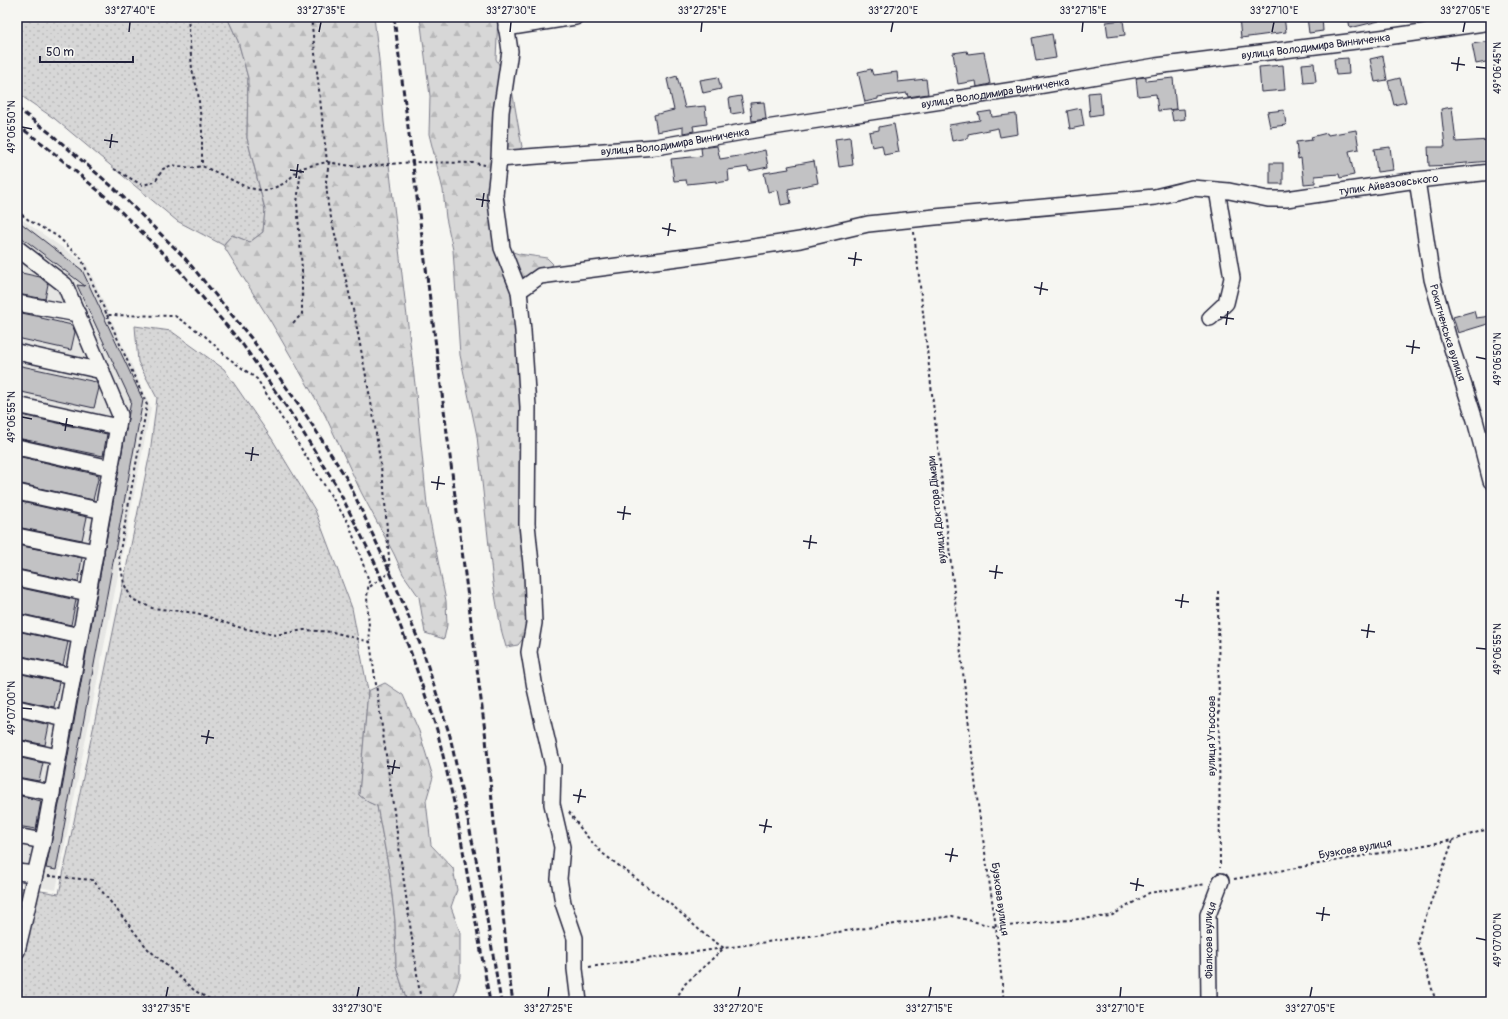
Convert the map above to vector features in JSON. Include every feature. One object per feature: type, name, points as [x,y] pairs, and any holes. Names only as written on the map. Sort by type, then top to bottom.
[{"type":"street","points":[[575,17],[506,22],[510,51],[502,112],[499,163],[495,196],[502,248],[519,291],[528,407],[527,524],[532,574],[534,623],[529,652],[535,688],[553,766],[552,804],[562,847],[559,879],[564,903],[575,938],[575,969],[579,1002]]},
{"type":"street","name":"вулиця Володимира Винниченка","points":[[499,163],[656,147],[1156,66],[1380,38],[1491,22]]},
{"type":"street","name":"тупик Айвазовського","points":[[519,291],[540,276],[800,240],[868,224],[1155,197],[1192,188],[1230,190],[1268,199],[1286,199],[1417,180],[1491,172]]},
{"type":"street","name":"Рокитненська вулиця","points":[[1417,180],[1432,279],[1448,336],[1475,420],[1491,481]]},
{"type":"street","points":[[1210,318],[1226,303],[1232,278],[1217,190]]},
{"type":"street","points":[[17,248],[65,285],[120,415],[43,841],[17,951]]},
{"type":"street","points":[[17,262],[41,267]]},
{"type":"street","points":[[17,303],[78,314]]},
{"type":"street","points":[[17,352],[102,370]]},
{"type":"street","points":[[17,405],[118,427]]},
{"type":"street","points":[[17,447],[111,468]]},
{"type":"street","points":[[17,492],[103,512]]},
{"type":"street","points":[[17,536],[96,552]]},
{"type":"street","points":[[17,578],[88,593]]},
{"type":"street","points":[[17,622],[80,636]]},
{"type":"street","points":[[17,664],[73,676]]},
{"type":"street","points":[[17,708],[65,719]]},
{"type":"street","points":[[17,748],[58,757]]},
{"type":"street","points":[[17,786],[52,793]]},
{"type":"street","points":[[17,836],[43,841]]},
{"type":"street","points":[[17,872],[35,874]]},
{"type":"street","name":"Фіалкова вулиця","points":[[1209,1002],[1208,915],[1221,881]]},
{"type":"path","points":[[188,17],[187,26],[192,69],[199,100],[202,131],[202,166]]},
{"type":"path","points":[[311,17],[328,162],[326,181],[328,206],[355,318],[373,413],[384,488],[390,572],[368,588]]},
{"type":"path","points":[[114,169],[142,185],[155,182],[163,169],[172,165],[191,168],[202,166],[248,188],[268,191],[286,183],[301,168],[328,162],[358,167],[412,162],[499,163]]},
{"type":"path","points":[[294,323],[302,314],[302,269],[297,203],[301,168]]},
{"type":"path","points":[[17,211],[30,221],[57,236],[80,258],[147,405],[119,556],[124,584],[132,599],[152,608],[197,613],[238,627],[275,634],[304,630],[333,632],[370,642]]},
{"type":"path","name":"вулиця Доктора Дімари","points":[[912,219],[977,798]]},
{"type":"path","points":[[106,315],[175,316],[205,336],[227,357],[257,379],[348,524],[370,581],[367,597],[370,642],[420,1002]]},
{"type":"path","name":"вулиця Утьосова","points":[[1218,591],[1221,881]]},
{"type":"path","name":"Бузкова вулиця","points":[[977,798],[996,927],[1004,1002]]},
{"type":"path","points":[[566,807],[584,832],[602,853],[674,907],[705,935],[724,948],[685,984],[674,1002]]},
{"type":"path","name":"Бузкова вулиця","points":[[575,969],[952,916],[996,927],[1111,916],[1149,893],[1453,840],[1491,828]]},
{"type":"path","points":[[1436,1002],[1417,941],[1453,840]]},
{"type":"path","points":[[35,874],[93,880],[148,949],[195,991],[215,1002]]},
{"type":"shaded area","points":[[17,216],[87,265],[151,408],[56,890],[17,883]]},
{"type":"green space","points":[[17,17],[227,17],[238,41],[248,78],[247,138],[265,210],[263,232],[250,242],[232,235],[223,245],[177,221],[55,119],[17,93]]},
{"type":"green space","points":[[227,17],[374,17],[384,122],[416,393],[427,505],[446,601],[447,625],[444,639],[425,633],[419,597],[403,574],[361,492],[325,415],[271,322],[223,245],[232,235],[250,242],[263,232],[265,209],[247,138],[248,78],[238,41]]},
{"type":"green space","points":[[420,17],[498,17],[496,59],[512,90],[522,147],[490,181],[487,198],[495,246],[519,254],[547,258],[553,264],[515,307],[524,416],[529,631],[518,645],[506,647],[501,629],[493,583],[477,436],[460,355],[453,250],[446,218],[443,190],[429,134],[430,96]]},
{"type":"green space","points":[[135,326],[171,331],[224,369],[272,439],[315,510],[352,608],[368,691],[359,795],[368,802],[377,806],[389,870],[395,921],[396,966],[407,1002],[17,1002],[17,887],[59,894],[150,453],[157,398],[138,362]]},
{"type":"green space","points":[[385,683],[403,695],[419,731],[433,777],[426,801],[431,845],[453,868],[457,890],[451,907],[460,932],[460,976],[454,996],[454,1002],[407,1002],[396,966],[395,921],[389,870],[377,806],[368,802],[359,795],[368,691]]},
{"type":"building","points":[[1239,17],[1284,17],[1286,32],[1241,38]]},
{"type":"building","points":[[1307,17],[1322,17],[1323,31],[1309,33]]},
{"type":"building","points":[[1348,17],[1379,17],[1379,21],[1350,28]]},
{"type":"building","points":[[1123,20],[1125,35],[1108,37],[1106,22]]},
{"type":"building","points":[[1052,34],[1056,58],[1036,61],[1032,38]]},
{"type":"building","points":[[1491,41],[1491,61],[1476,64],[1472,44]]},
{"type":"building","points":[[967,51],[968,54],[984,52],[990,84],[977,87],[976,81],[958,84],[953,53]]},
{"type":"building","points":[[1383,56],[1387,80],[1375,82],[1370,59]]},
{"type":"building","points":[[1348,58],[1349,74],[1336,75],[1334,59]]},
{"type":"building","points":[[1314,63],[1316,82],[1304,83],[1302,64]]},
{"type":"building","points":[[1283,65],[1285,90],[1261,92],[1259,67]]},
{"type":"building","points":[[871,69],[873,75],[897,72],[898,82],[926,79],[928,94],[908,97],[907,93],[878,97],[878,99],[865,102],[858,72]]},
{"type":"building","points":[[677,76],[685,108],[705,106],[707,124],[693,126],[694,131],[683,133],[683,127],[657,132],[654,115],[674,110],[667,79]]},
{"type":"building","points":[[718,77],[721,89],[703,93],[700,80]]},
{"type":"building","points":[[1146,77],[1146,81],[1173,78],[1176,109],[1158,111],[1156,94],[1138,96],[1136,78]]},
{"type":"building","points":[[1400,78],[1406,102],[1394,105],[1388,81]]},
{"type":"building","points":[[1100,92],[1102,114],[1090,116],[1088,93]]},
{"type":"building","points":[[741,96],[744,112],[731,114],[729,98]]},
{"type":"building","points":[[764,102],[766,119],[752,121],[750,103]]},
{"type":"building","points":[[1452,107],[1456,142],[1490,140],[1491,161],[1429,166],[1428,147],[1445,147],[1441,109]]},
{"type":"building","points":[[1081,108],[1084,126],[1070,129],[1067,111]]},
{"type":"building","points":[[1184,109],[1185,119],[1173,121],[1171,110]]},
{"type":"building","points":[[1284,110],[1286,125],[1270,127],[1267,112]]},
{"type":"building","points":[[991,111],[992,117],[1016,114],[1018,134],[1000,137],[998,128],[968,134],[968,138],[952,141],[949,125],[980,120],[978,113]]},
{"type":"building","points":[[894,124],[899,152],[884,155],[882,145],[872,147],[869,132],[879,130],[879,127]]},
{"type":"building","points":[[1356,130],[1359,149],[1349,151],[1354,175],[1340,178],[1339,174],[1315,176],[1315,183],[1304,184],[1301,158],[1298,159],[1296,142],[1312,140],[1311,137],[1327,133],[1328,135]]},
{"type":"building","points":[[850,137],[853,165],[839,167],[835,139]]},
{"type":"building","points":[[717,146],[720,159],[765,150],[768,167],[749,171],[748,167],[728,170],[729,181],[716,183],[716,181],[687,184],[686,180],[674,181],[671,159],[702,156],[701,148]]},
{"type":"building","points":[[1390,147],[1393,170],[1377,172],[1374,149]]},
{"type":"building","points":[[814,161],[818,183],[788,189],[791,203],[781,205],[778,190],[768,192],[764,173],[789,169],[788,166]]},
{"type":"building","points":[[1270,163],[1283,163],[1283,184],[1270,184]]},
{"type":"building","points":[[17,220],[82,270],[143,400],[56,870],[46,868],[61,795],[131,401],[77,285],[85,286],[17,234]]},
{"type":"building","points":[[17,272],[40,277],[48,284],[45,299],[17,294]]},
{"type":"building","points":[[1474,311],[1476,318],[1491,316],[1491,323],[1458,333],[1453,317]]},
{"type":"building","points":[[17,312],[72,325],[75,332],[71,350],[17,338]]},
{"type":"building","points":[[17,365],[96,382],[99,388],[94,408],[17,391]]},
{"type":"building","points":[[17,414],[107,434],[103,456],[17,438]]},
{"type":"building","points":[[17,456],[99,475],[93,500],[17,483]]},
{"type":"building","points":[[17,501],[87,517],[82,540],[17,527]]},
{"type":"building","points":[[17,545],[82,558],[78,582],[17,569]]},
{"type":"building","points":[[17,587],[76,600],[71,625],[17,613]]},
{"type":"building","points":[[17,631],[68,642],[63,665],[17,655]]},
{"type":"building","points":[[17,673],[59,682],[54,707],[17,699]]},
{"type":"building","points":[[17,717],[49,725],[45,745],[17,739]]},
{"type":"building","points":[[17,757],[43,763],[39,781],[17,777]]},
{"type":"building","points":[[17,795],[41,801],[36,829],[17,826]]},
{"type":"railway","points":[[394,17],[486,739],[509,976],[513,1002]]},
{"type":"railway","points":[[17,108],[50,133],[115,189],[184,257],[251,338],[302,409],[347,479],[390,572],[423,651],[450,736],[480,878],[501,1002]]},
{"type":"railway","points":[[17,125],[43,144],[107,198],[175,265],[243,345],[292,415],[336,485],[376,565],[411,653],[437,730],[456,811],[490,1002]]}]
